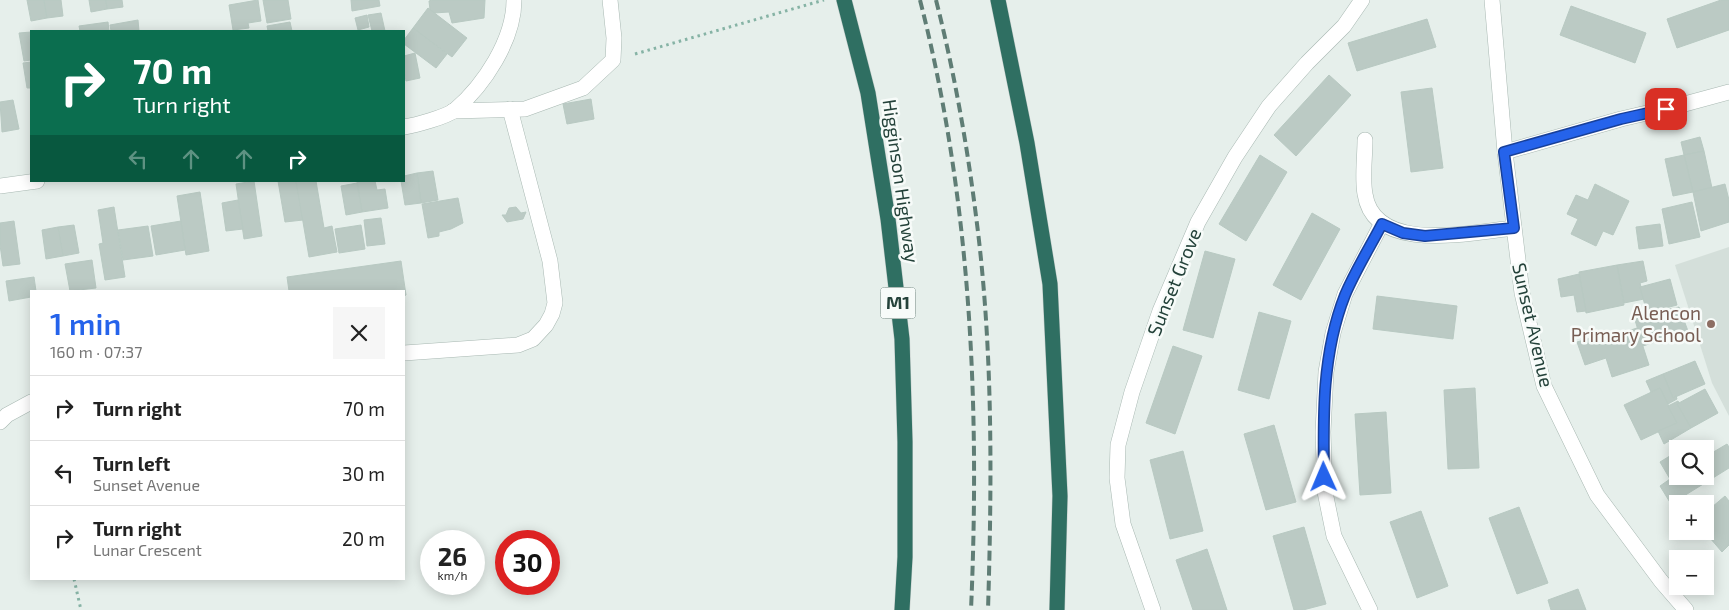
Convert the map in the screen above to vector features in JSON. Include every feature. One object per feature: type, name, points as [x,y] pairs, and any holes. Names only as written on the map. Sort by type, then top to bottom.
[{"type":"highway","name":"Higginson Highway","points":[[844,0],[868,94],[888,219],[902,339],[905,442],[905,557],[902,610]]},
{"type":"highway","points":[[998,0],[1027,143],[1050,284],[1066,610]]},
{"type":"highway","points":[[1057,610],[1060,496]]},
{"type":"street","points":[[453,111],[480,82],[495,62],[511,21],[514,0]]},
{"type":"street","points":[[405,127],[416,125],[453,111],[525,109],[583,88],[613,60],[614,38],[610,0]]},
{"type":"street","name":"Sunset Grove","points":[[1153,610],[1123,524],[1117,478],[1118,444],[1132,392],[1160,311],[1198,222],[1234,157],[1269,106],[1307,63],[1344,26],[1362,0]]},
{"type":"street","name":"Sunset Avenue","points":[[1492,0],[1504,152],[1522,293],[1544,386],[1597,495],[1661,581],[1686,610]]},
{"type":"street","points":[[1504,152],[1621,119],[1729,92]]},
{"type":"street","points":[[405,353],[518,345],[533,339],[546,325],[552,314],[555,303],[550,261],[510,109]]},
{"type":"street","points":[[1365,140],[1365,194],[1370,210],[1382,224],[1403,233],[1425,236],[1514,228]]},
{"type":"street","points":[[0,186],[30,182]]},
{"type":"street","points":[[1370,610],[1334,536],[1325,492],[1323,432],[1326,372],[1333,333],[1346,294],[1382,224]]},
{"type":"street","points":[[0,422],[7,415],[30,403]]},
{"type":"path","points":[[613,60],[824,0]]},
{"type":"path","points":[[74,580],[81,610]]},
{"type":"shaded area","name":"Alencon Primary School","points":[[1729,247],[1729,416],[1712,383],[1675,265]]},
{"type":"building","points":[[27,0],[44,0],[47,18],[31,21]]},
{"type":"building","points":[[44,0],[61,0],[63,16],[47,18]]},
{"type":"building","points":[[89,0],[106,0],[107,9],[91,12]]},
{"type":"building","points":[[106,0],[122,0],[123,7],[107,9]]},
{"type":"building","points":[[258,0],[261,21],[248,23],[249,28],[233,30],[229,5]]},
{"type":"building","points":[[263,0],[288,0],[291,19],[267,23]]},
{"type":"building","points":[[351,0],[379,0],[380,6],[352,11]]},
{"type":"building","points":[[432,0],[485,0],[484,18],[452,23],[449,12],[434,13],[430,10],[429,1]]},
{"type":"building","points":[[1721,0],[1729,0],[1729,30],[1677,48],[1667,19]]},
{"type":"building","points":[[1571,6],[1646,33],[1635,63],[1560,35]]},
{"type":"building","points":[[428,8],[467,38],[452,57],[413,28]]},
{"type":"building","points":[[381,13],[385,30],[372,30],[368,15]]},
{"type":"building","points":[[367,15],[369,27],[358,30],[355,18]]},
{"type":"building","points":[[1427,19],[1436,47],[1357,71],[1348,43]]},
{"type":"building","points":[[138,20],[139,30],[111,30],[110,25]]},
{"type":"building","points":[[108,22],[109,30],[80,30],[79,26]]},
{"type":"building","points":[[290,22],[292,30],[268,30],[267,26]]},
{"type":"building","points":[[413,28],[447,54],[436,68],[405,45],[405,39]]},
{"type":"building","points":[[30,32],[30,60],[24,61],[19,33]]},
{"type":"building","points":[[415,53],[420,78],[406,81],[405,56]]},
{"type":"building","points":[[30,62],[30,88],[27,88],[23,63]]},
{"type":"building","points":[[1329,75],[1351,95],[1296,156],[1274,135]]},
{"type":"building","points":[[1432,88],[1443,168],[1411,172],[1401,92]]},
{"type":"building","points":[[591,99],[594,119],[567,124],[563,104]]},
{"type":"building","points":[[13,100],[19,129],[2,132],[0,102]]},
{"type":"building","points":[[1700,137],[1704,151],[1684,155],[1681,142]]},
{"type":"building","points":[[1704,151],[1712,188],[1693,192],[1684,155]]},
{"type":"building","points":[[1260,155],[1287,172],[1246,241],[1219,224]]},
{"type":"building","points":[[1684,155],[1693,192],[1673,196],[1665,159]]},
{"type":"building","points":[[433,171],[438,200],[421,203],[417,173]]},
{"type":"building","points":[[417,173],[421,203],[405,205],[401,182],[405,182],[405,176]]},
{"type":"building","points":[[254,182],[262,236],[244,239],[236,184]]},
{"type":"building","points":[[278,182],[296,182],[303,220],[285,222]]},
{"type":"building","points":[[296,182],[316,182],[324,228],[332,226],[337,252],[309,257]]},
{"type":"building","points":[[357,182],[375,182],[377,190],[385,189],[388,208],[362,212]]},
{"type":"building","points":[[357,183],[362,212],[346,215],[341,186]]},
{"type":"building","points":[[1595,184],[1629,201],[1613,235],[1603,231],[1596,246],[1571,234],[1578,219],[1567,214],[1576,195],[1588,200]]},
{"type":"building","points":[[1725,184],[1729,200],[1729,222],[1701,231],[1693,192]]},
{"type":"building","points":[[200,192],[209,251],[186,255],[177,196]]},
{"type":"building","points":[[458,198],[463,223],[439,232],[439,236],[428,238],[422,204]]},
{"type":"building","points":[[238,200],[243,229],[226,231],[222,203]]},
{"type":"building","points":[[1692,202],[1700,237],[1669,244],[1662,209]]},
{"type":"building","points":[[114,207],[125,277],[105,280],[99,244],[103,243],[98,210]]},
{"type":"building","points":[[516,207],[521,213],[526,212],[523,219],[507,222],[502,215],[506,215],[509,208]]},
{"type":"building","points":[[1312,213],[1340,229],[1301,300],[1273,285]]},
{"type":"building","points":[[381,218],[385,244],[367,246],[364,220]]},
{"type":"building","points":[[14,221],[20,264],[3,266],[0,245],[0,223]]},
{"type":"building","points":[[181,221],[185,250],[156,255],[151,226]]},
{"type":"building","points":[[1660,224],[1663,246],[1639,249],[1636,227]]},
{"type":"building","points":[[74,225],[79,253],[63,256],[58,227]]},
{"type":"building","points":[[361,225],[365,249],[339,253],[335,229]]},
{"type":"building","points":[[148,226],[153,256],[123,260],[118,230]]},
{"type":"building","points":[[58,227],[63,256],[46,259],[42,230]]},
{"type":"building","points":[[1205,251],[1235,259],[1213,338],[1183,330]]},
{"type":"building","points":[[92,260],[96,288],[70,290],[65,264]]},
{"type":"building","points":[[401,261],[406,295],[405,290],[289,290],[287,277]]},
{"type":"building","points":[[1643,261],[1647,281],[1640,283],[1644,299],[1624,303],[1617,265]]},
{"type":"building","points":[[1617,265],[1624,305],[1586,313],[1579,272]]},
{"type":"building","points":[[1579,274],[1586,311],[1577,312],[1574,295],[1561,297],[1558,279]]},
{"type":"building","points":[[34,277],[36,290],[30,290],[30,297],[9,301],[6,281]]},
{"type":"building","points":[[1670,279],[1677,305],[1647,313],[1640,287]]},
{"type":"building","points":[[1377,296],[1457,306],[1453,339],[1373,329]]},
{"type":"building","points":[[1679,307],[1688,331],[1643,346],[1634,317]]},
{"type":"building","points":[[1259,312],[1291,321],[1269,399],[1238,390]]},
{"type":"building","points":[[1637,328],[1649,365],[1612,377],[1606,358],[1585,365],[1577,342],[1601,335],[1603,339]]},
{"type":"building","points":[[1173,346],[1202,356],[1175,434],[1146,423]]},
{"type":"building","points":[[1695,361],[1705,384],[1673,398],[1663,374]]},
{"type":"building","points":[[1663,374],[1673,398],[1676,396],[1677,399],[1668,404],[1660,388],[1651,392],[1646,381]]},
{"type":"building","points":[[1475,388],[1479,468],[1448,469],[1444,390]]},
{"type":"building","points":[[1660,388],[1677,423],[1641,440],[1624,405]]},
{"type":"building","points":[[1705,389],[1718,413],[1691,428],[1677,404]]},
{"type":"building","points":[[1678,401],[1679,403],[1677,404],[1691,428],[1664,444],[1658,431],[1677,423],[1668,406]]},
{"type":"building","points":[[1386,412],[1391,493],[1360,495],[1355,414]]},
{"type":"building","points":[[1274,425],[1296,502],[1266,510],[1244,434]]},
{"type":"building","points":[[1727,444],[1729,447],[1729,468],[1714,477],[1714,452]]},
{"type":"building","points":[[1183,451],[1203,531],[1170,539],[1150,460]]},
{"type":"building","points":[[1669,456],[1669,477],[1660,462]]},
{"type":"building","points":[[1669,480],[1669,485],[1702,485],[1686,495],[1669,495],[1669,501],[1660,486]]},
{"type":"building","points":[[1725,496],[1729,501],[1729,545],[1722,552],[1712,540],[1714,540],[1714,505]]},
{"type":"building","points":[[1519,507],[1548,583],[1517,594],[1489,518]]},
{"type":"building","points":[[1421,511],[1448,586],[1417,598],[1390,522]]},
{"type":"building","points":[[1304,527],[1326,604],[1303,610],[1294,610],[1273,536]]},
{"type":"building","points":[[1207,549],[1227,610],[1193,610],[1176,560]]},
{"type":"building","points":[[1578,589],[1586,610],[1551,610],[1548,600]]},
{"type":"railway","points":[[920,0],[937,75],[951,151],[968,303],[974,457],[971,610]]},
{"type":"railway","points":[[936,0],[949,54],[964,135],[982,265],[990,413],[988,610]]},
{"type":"place","name":"Alencon Primary School","points":[[1711,324]]},
{"type":"route","points":[[1324,477],[1323,432],[1326,372],[1333,333],[1346,294],[1382,224],[1403,233],[1425,236],[1514,228],[1504,152],[1621,119],[1666,109]]}]
